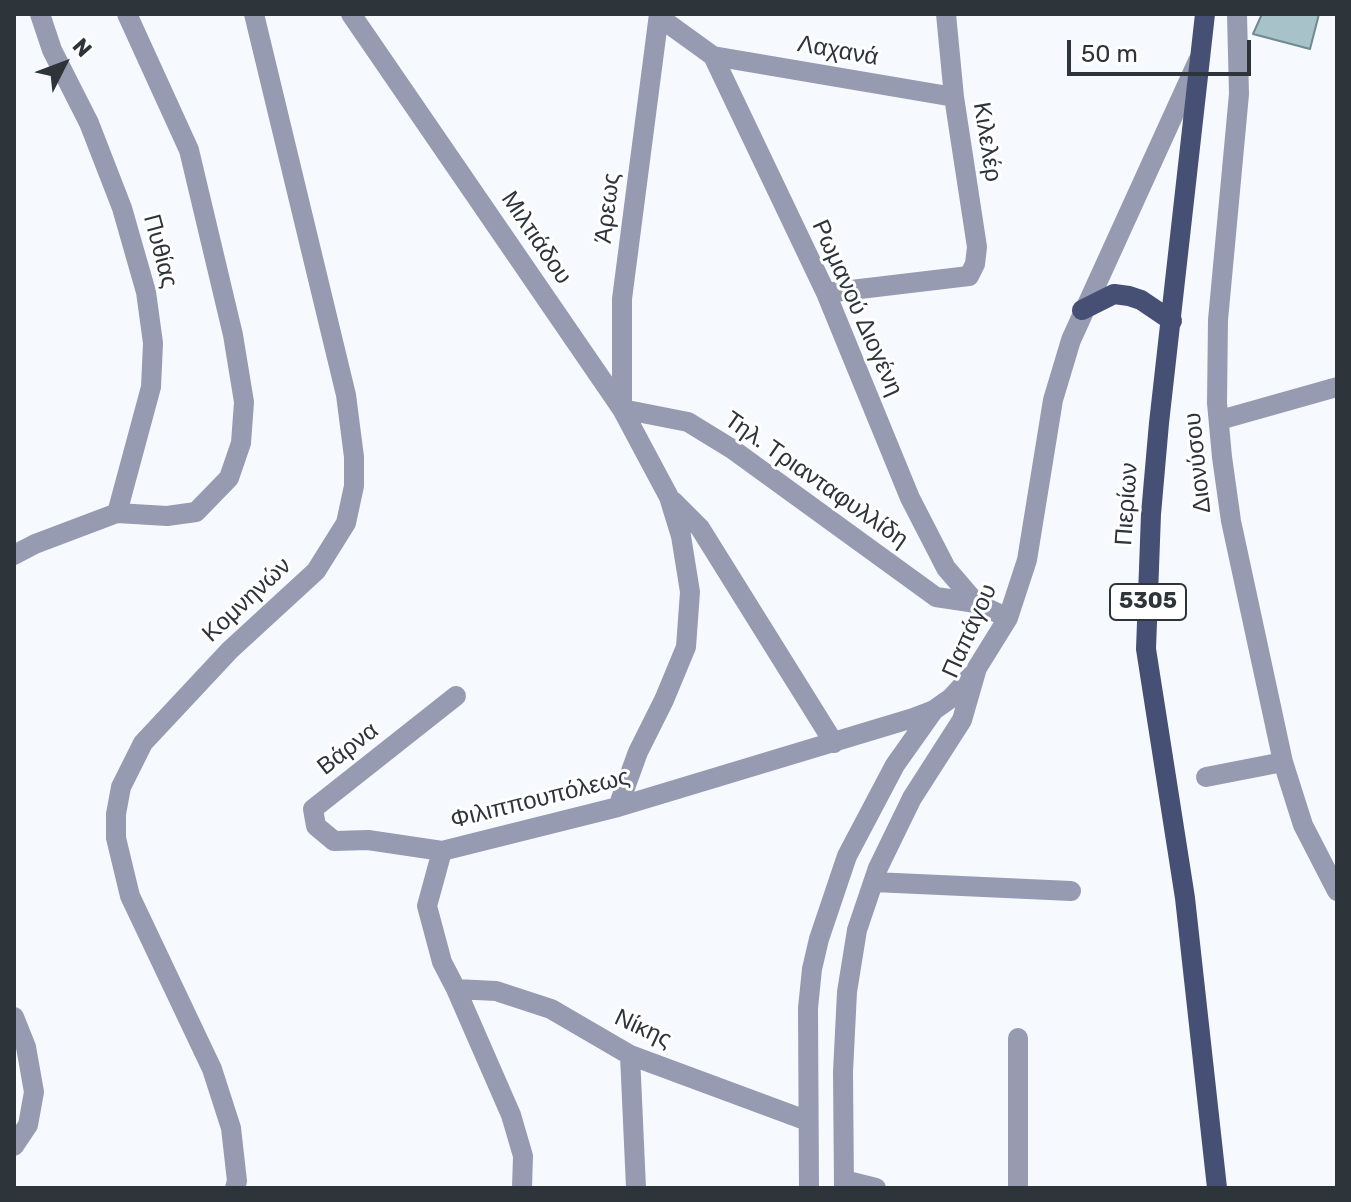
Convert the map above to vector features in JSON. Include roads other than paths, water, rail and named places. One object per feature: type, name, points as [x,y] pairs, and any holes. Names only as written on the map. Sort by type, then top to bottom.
[{"type":"main road","name":"Πιερίων","points":[[1205,14],[1151,514],[1146,649],[1185,898],[1217,1188]]},
{"type":"main road","points":[[1082,310],[1114,294],[1141,300],[1172,321]]},
{"type":"street","name":"Πυθίας","points":[[40,14],[52,50],[89,123],[122,208],[146,292],[153,343],[151,387],[117,513]]},
{"type":"street","points":[[14,555],[117,513],[167,516],[196,512],[229,478],[241,443],[244,402],[233,335],[189,150],[127,14]]},
{"type":"street","name":"Κομνηνών","points":[[235,1188],[237,1181],[231,1128],[212,1069],[130,896],[116,838],[121,787],[143,743],[230,650],[316,571],[346,523],[354,486],[354,457],[346,395],[254,14]]},
{"type":"street","name":"Μιλτιάδου","points":[[351,14],[622,409],[669,497],[681,536],[690,592],[686,647],[638,752],[618,807]]},
{"type":"street","name":"Κιλελέρ","points":[[826,293],[969,276],[975,264],[977,247],[954,97],[946,14]]},
{"type":"street","name":"Διονύσου","points":[[1237,14],[1239,94],[1218,320],[1217,403],[1231,521],[1283,762],[1303,825],[1337,890]]},
{"type":"street","name":"Άρεως","points":[[622,409],[622,299],[659,15]]},
{"type":"street","name":"Ρωμανού Διογένη","points":[[659,15],[713,56],[826,293],[910,498],[946,568],[976,603],[1008,618]]},
{"type":"street","name":"Παπάγου","points":[[844,1184],[843,1072],[847,992],[857,930],[874,882],[912,798],[962,720],[977,668],[1008,618],[1027,560],[1053,400],[1082,310],[1201,54]]},
{"type":"street","name":"Λαχανά","points":[[713,56],[954,97]]},
{"type":"street","points":[[1220,420],[1337,387]]},
{"type":"street","name":"Τηλ. Τριανταφυλλίδη","points":[[622,409],[688,422],[732,449],[936,597],[976,603]]},
{"type":"street","name":"Μιλτιάδου","points":[[669,497],[700,528],[834,743]]},
{"type":"street","name":"Φιλιππουπόλεως","points":[[522,1188],[523,1156],[511,1115],[442,962],[427,906],[442,851],[618,807],[934,710],[951,698],[977,668]]},
{"type":"street","name":"Βάρνα","points":[[442,851],[368,840],[334,841],[316,826],[313,809],[456,696]]},
{"type":"street","points":[[809,1188],[808,1008],[819,939],[847,856],[895,765],[934,710]]},
{"type":"street","points":[[1206,777],[1283,762]]},
{"type":"street","points":[[874,882],[1071,891]]},
{"type":"street","name":"Νίκης","points":[[456,989],[496,991],[551,1009],[630,1055],[808,1121]]},
{"type":"street","points":[[14,1017],[26,1047],[34,1092],[28,1125],[14,1146]]},
{"type":"street","points":[[1018,1038],[1018,1188]]},
{"type":"street","points":[[630,1055],[636,1188]]},
{"type":"street","points":[[844,1184],[876,1188]]}]
